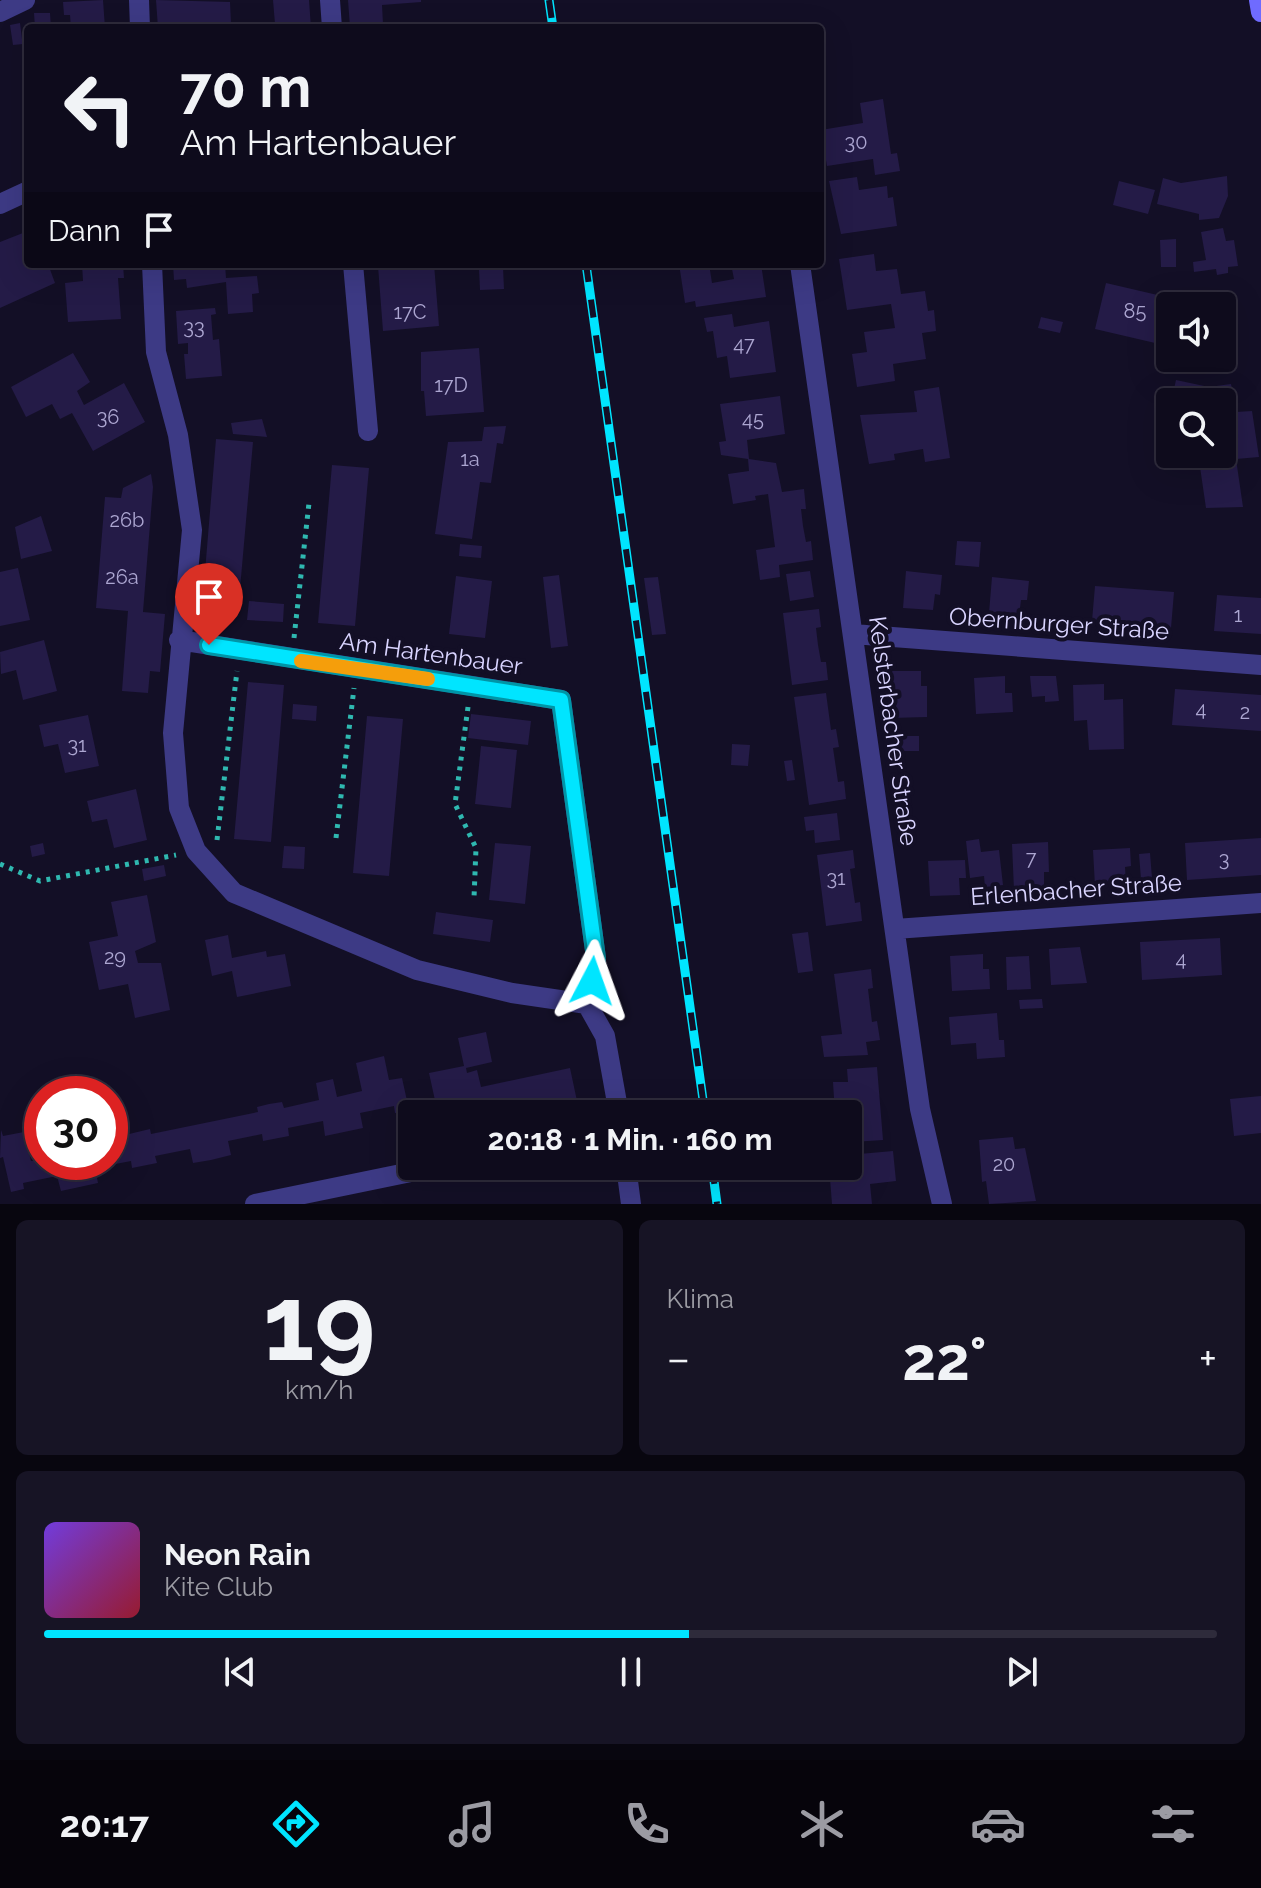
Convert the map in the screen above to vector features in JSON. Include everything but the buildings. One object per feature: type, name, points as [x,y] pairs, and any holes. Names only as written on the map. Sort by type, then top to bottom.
[{"type":"main road","points":[[1259,0],[1261,12]]},
{"type":"street","points":[[0,12],[25,0]]},
{"type":"street","points":[[139,0],[140,24]]},
{"type":"street","points":[[330,0],[332,24]]},
{"type":"street","points":[[0,204],[24,193]]},
{"type":"street","points":[[152,268],[156,352],[178,435],[192,530],[179,640],[174,754],[179,808],[196,851],[234,893],[417,970],[512,993],[587,1004],[605,1036],[616,1100]]},
{"type":"street","points":[[353,268],[368,431]]},
{"type":"street","name":"Kelsterbacher Straße","points":[[801,268],[920,1109],[942,1204]]},
{"type":"street","name":"Obernburger Straße","points":[[853,634],[1261,665]]},
{"type":"street","name":"Am Hartenbauer","points":[[179,640],[561,700],[596,958],[587,1004]]},
{"type":"street","name":"Erlenbacher Straße","points":[[895,929],[1261,903]]},
{"type":"street","points":[[255,1204],[398,1175]]},
{"type":"street","points":[[628,1180],[631,1204]]},
{"type":"path","points":[[291,659],[309,503]]},
{"type":"path","points":[[210,868],[222,821],[239,650]]},
{"type":"path","points":[[336,838],[356,670]]},
{"type":"path","points":[[470,686],[455,804],[476,848],[474,898]]},
{"type":"path","points":[[0,864],[40,881],[196,851]]},
{"type":"railway","points":[[549,0],[552,24]]},
{"type":"railway","points":[[587,268],[703,1100]]},
{"type":"railway","points":[[714,1180],[717,1204]]},
{"type":"slow traffic","points":[[301,661],[428,679]]},
{"type":"route","points":[[209,645],[561,700],[596,958],[592,981]]}]
